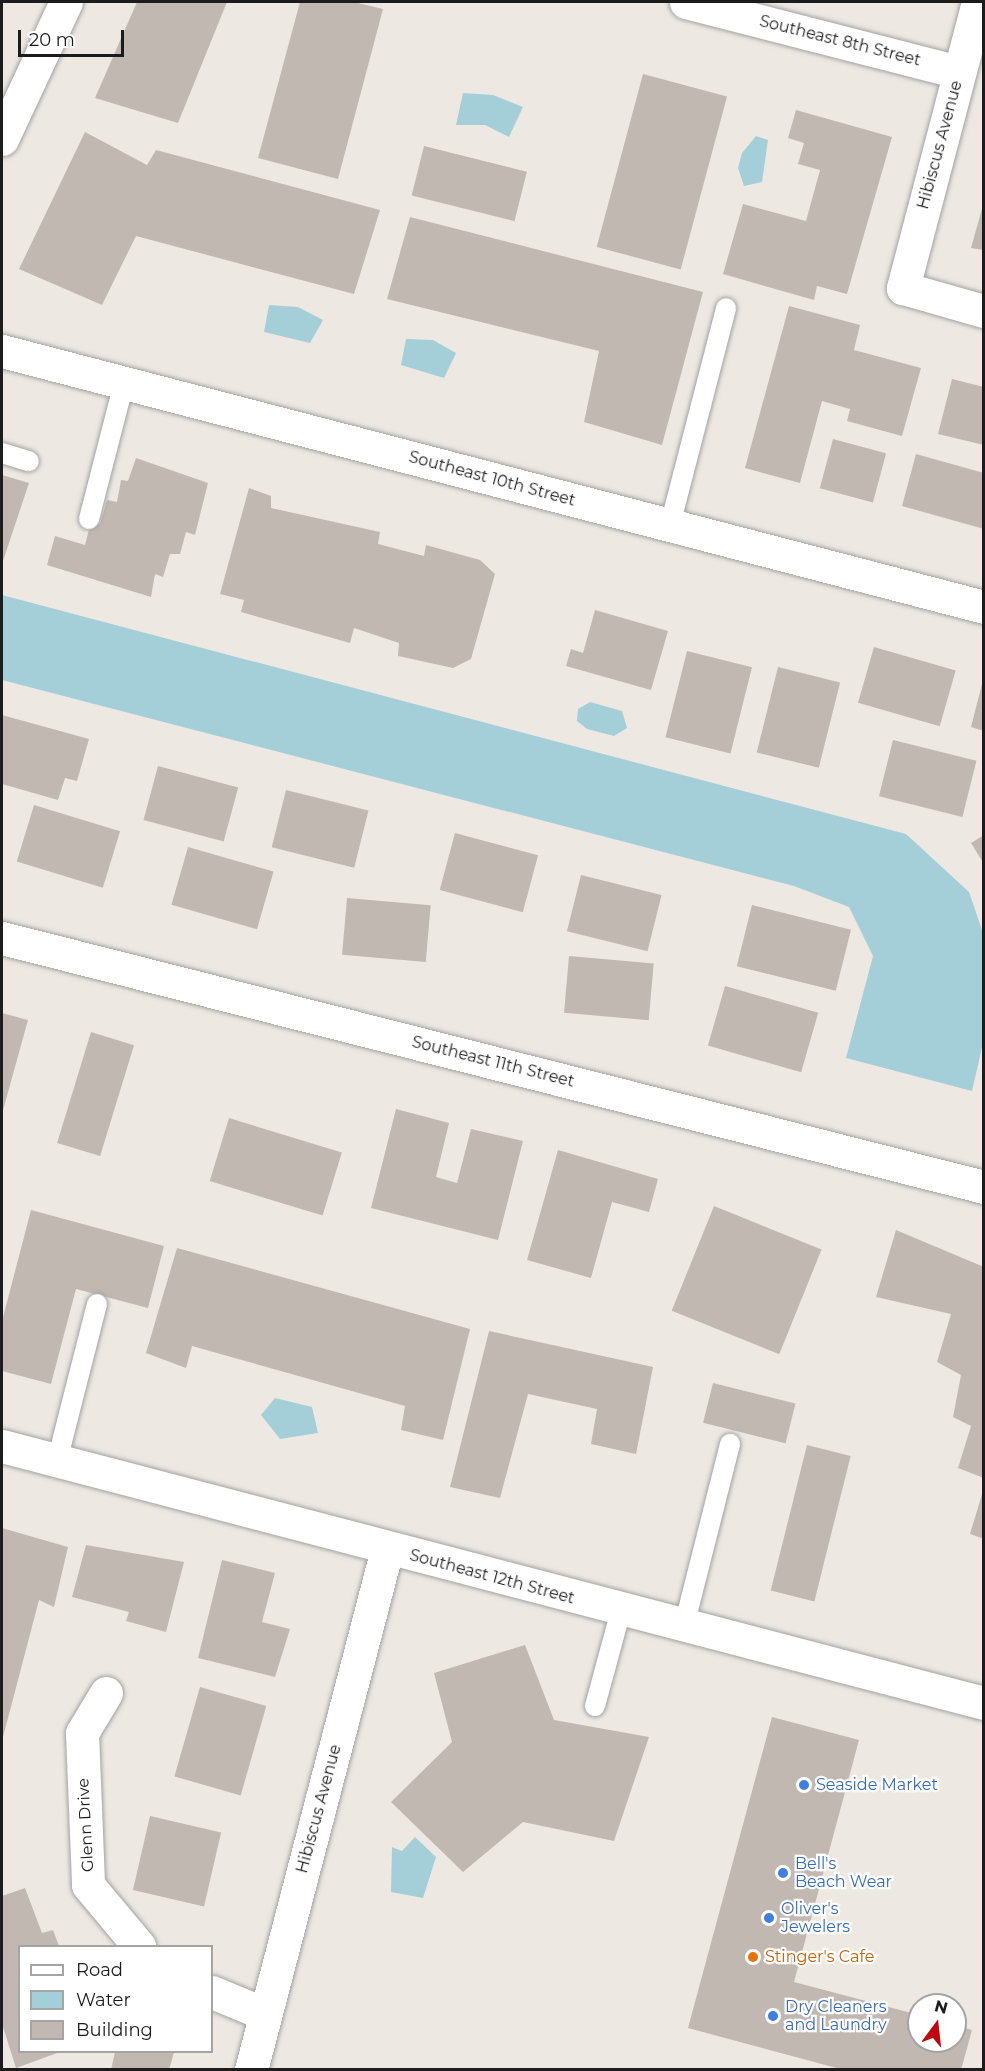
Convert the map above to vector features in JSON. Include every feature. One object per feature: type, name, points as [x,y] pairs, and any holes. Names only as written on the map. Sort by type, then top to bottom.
[{"type":"street","points":[[2,139],[66,2]]},
{"type":"street","name":"Southeast 8th Street","points":[[686,2],[959,72]]},
{"type":"street","name":"Hibiscus Avenue","points":[[978,2],[903,288],[984,311]]},
{"type":"street","name":"Southeast 10th Street","points":[[2,351],[984,607]]},
{"type":"street","name":"Southeast 11th Street","points":[[2,938],[984,1187]]},
{"type":"street","name":"Southeast 12th Street","points":[[2,1446],[387,1549],[984,1703]]},
{"type":"street","name":"Hibiscus Avenue","points":[[251,2070],[387,1549]]},
{"type":"street","name":"Glenn Drive","points":[[106,1693],[81,1733],[88,1885],[138,1945]]},
{"type":"street","points":[[213,1992],[265,2014]]},
{"type":"lane","points":[[670,525],[726,308]]},
{"type":"lane","points":[[88,519],[124,383]]},
{"type":"lane","points":[[2,453],[29,461]]},
{"type":"lane","points":[[57,1461],[97,1304]]},
{"type":"lane","points":[[684,1626],[730,1444]]},
{"type":"lane","points":[[595,1706],[621,1610]]},
{"type":"water","points":[[463,93],[493,95],[523,107],[509,137],[485,125],[456,125]]},
{"type":"water","points":[[756,136],[768,140],[762,182],[744,186],[738,168],[742,153]]},
{"type":"water","points":[[269,305],[298,307],[323,320],[310,343],[264,332]]},
{"type":"water","points":[[406,339],[433,340],[456,353],[444,378],[401,365]]},
{"type":"water","points":[[2,595],[906,834],[969,892],[983,933],[983,1043],[972,1091],[846,1058],[873,956],[849,907],[794,886],[2,680]]},
{"type":"water","points":[[590,702],[622,711],[627,728],[614,736],[587,729],[577,721],[578,709]]},
{"type":"water","points":[[275,1398],[312,1407],[318,1433],[280,1439],[261,1415]]},
{"type":"water","points":[[415,1837],[436,1857],[423,1898],[391,1892],[392,1847],[402,1851]]},
{"type":"building","points":[[137,2],[227,2],[178,123],[95,98]]},
{"type":"building","points":[[300,2],[354,2],[383,9],[338,179],[258,158]]},
{"type":"building","points":[[643,74],[727,97],[681,269],[597,247]]},
{"type":"building","points":[[796,110],[892,137],[847,294],[817,286],[814,300],[723,274],[743,204],[806,221],[820,170],[798,164],[804,143],[788,138]]},
{"type":"building","points":[[85,132],[147,165],[156,150],[380,210],[354,294],[136,236],[102,305],[19,269]]},
{"type":"building","points":[[424,146],[527,172],[515,221],[412,195]]},
{"type":"building","points":[[984,205],[984,250],[971,248]]},
{"type":"building","points":[[410,217],[703,292],[662,445],[584,422],[599,351],[387,299]]},
{"type":"building","points":[[789,306],[860,325],[854,350],[921,368],[902,436],[847,421],[850,409],[822,401],[800,483],[745,468]]},
{"type":"building","points":[[952,379],[984,387],[984,445],[938,434]]},
{"type":"building","points":[[833,439],[886,453],[873,502],[820,488]]},
{"type":"building","points":[[916,454],[984,473],[984,529],[902,506]]},
{"type":"building","points":[[136,458],[208,483],[195,535],[186,532],[180,554],[170,554],[163,577],[155,574],[151,597],[47,565],[55,536],[85,545],[91,522],[100,524],[107,500],[117,502],[121,480],[128,481]]},
{"type":"building","points":[[2,475],[29,483],[2,564]]},
{"type":"building","points":[[249,488],[271,496],[271,508],[380,532],[378,544],[424,556],[426,545],[480,560],[495,574],[471,659],[453,668],[398,656],[399,643],[354,628],[350,643],[241,612],[244,600],[220,594]]},
{"type":"building","points":[[595,610],[668,631],[651,690],[566,666],[571,649],[583,653]]},
{"type":"building","points":[[874,647],[956,670],[940,726],[858,703]]},
{"type":"building","points":[[687,651],[752,667],[730,754],[665,737]]},
{"type":"building","points":[[778,667],[840,682],[819,768],[757,752]]},
{"type":"building","points":[[984,680],[984,731],[971,727]]},
{"type":"building","points":[[2,715],[89,739],[77,781],[65,778],[58,800],[2,784]]},
{"type":"building","points":[[893,740],[976,761],[962,817],[879,796]]},
{"type":"building","points":[[158,766],[238,787],[224,842],[144,820]]},
{"type":"building","points":[[286,790],[368,811],[354,868],[272,847]]},
{"type":"building","points":[[34,805],[120,831],[103,888],[17,861]]},
{"type":"building","points":[[455,833],[538,855],[523,912],[440,890]]},
{"type":"building","points":[[984,835],[984,864],[971,843]]},
{"type":"building","points":[[188,847],[274,872],[257,929],[171,905]]},
{"type":"building","points":[[581,875],[662,895],[648,951],[567,931]]},
{"type":"building","points":[[347,898],[431,905],[426,962],[342,955]]},
{"type":"building","points":[[752,905],[851,930],[836,991],[737,966]]},
{"type":"building","points":[[569,956],[654,963],[649,1020],[564,1013]]},
{"type":"building","points":[[725,986],[818,1013],[801,1072],[708,1046]]},
{"type":"building","points":[[2,1013],[28,1020],[2,1114]]},
{"type":"building","points":[[91,1032],[134,1045],[100,1156],[57,1143]]},
{"type":"building","points":[[396,1109],[449,1123],[436,1177],[457,1183],[471,1129],[523,1141],[498,1240],[371,1208]]},
{"type":"building","points":[[229,1118],[342,1152],[323,1216],[210,1181]]},
{"type":"building","points":[[558,1150],[658,1179],[649,1212],[612,1202],[591,1278],[527,1260]]},
{"type":"building","points":[[714,1206],[822,1249],[779,1354],[672,1311]]},
{"type":"building","points":[[31,1210],[164,1246],[148,1308],[76,1289],[51,1384],[2,1371],[2,1321]]},
{"type":"building","points":[[896,1230],[984,1267],[984,1478],[958,1468],[971,1426],[953,1417],[961,1375],[937,1362],[951,1314],[876,1297]]},
{"type":"building","points":[[177,1248],[470,1329],[443,1440],[401,1430],[405,1406],[192,1346],[186,1368],[146,1353]]},
{"type":"building","points":[[489,1331],[653,1367],[636,1454],[591,1444],[597,1409],[528,1394],[500,1498],[450,1487]]},
{"type":"building","points":[[713,1383],[795,1404],[786,1443],[703,1423]]},
{"type":"building","points":[[807,1445],[851,1456],[814,1601],[771,1591]]},
{"type":"building","points":[[984,1492],[984,1539],[970,1534]]},
{"type":"building","points":[[2,1528],[68,1547],[54,1607],[39,1600],[2,1741]]},
{"type":"building","points":[[86,1545],[184,1562],[166,1632],[126,1621],[129,1612],[72,1597]]},
{"type":"building","points":[[222,1560],[275,1573],[262,1622],[290,1629],[275,1677],[198,1658]]},
{"type":"building","points":[[525,1645],[554,1720],[649,1737],[614,1841],[523,1822],[463,1872],[391,1802],[452,1742],[434,1673]]},
{"type":"building","points":[[200,1687],[266,1706],[241,1795],[174,1776]]},
{"type":"building","points":[[772,1717],[859,1740],[794,1982],[907,2012],[907,2053],[966,2053],[961,2070],[844,2070],[688,2028]]},
{"type":"building","points":[[150,1816],[221,1832],[204,1906],[133,1890]]},
{"type":"building","points":[[25,1888],[42,1933],[53,1930],[59,1945],[18,1945],[18,2053],[57,2053],[16,2068],[2,2024],[2,1896]]},
{"type":"building","points":[[967,2029],[972,2030],[967,2048]]},
{"type":"building","points":[[115,2053],[174,2053],[169,2070],[111,2070]]},
{"type":"place","name":"Seaside Market","points":[[804,1785]]},
{"type":"place","name":"Bell's Beach Wear","points":[[783,1873]]},
{"type":"place","name":"Oliver's Jewelers","points":[[769,1918]]},
{"type":"place","name":"Stinger's Cafe","points":[[753,1957]]},
{"type":"place","name":"Dry Cleaners and Laundry","points":[[773,2016]]}]
